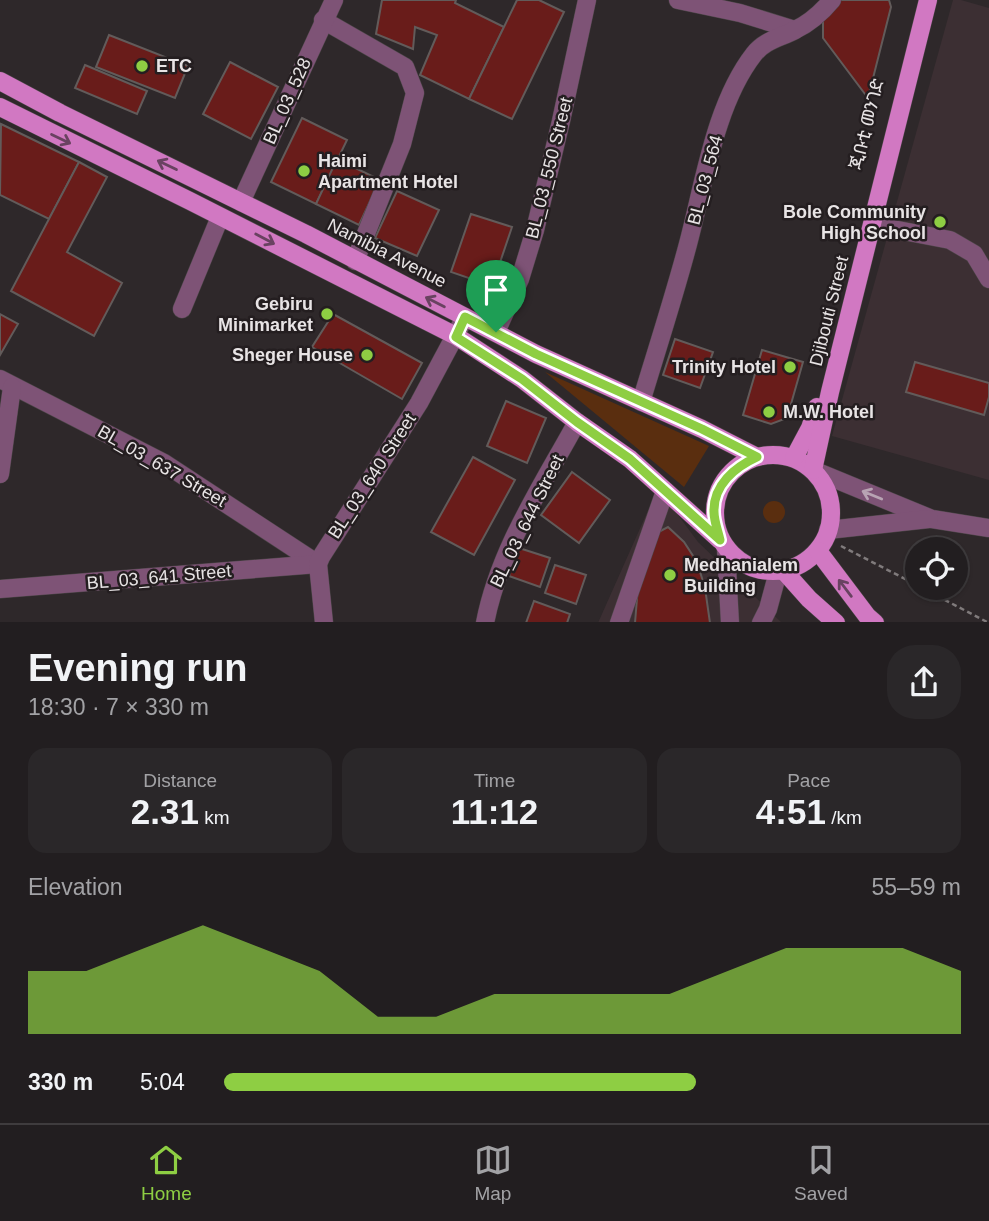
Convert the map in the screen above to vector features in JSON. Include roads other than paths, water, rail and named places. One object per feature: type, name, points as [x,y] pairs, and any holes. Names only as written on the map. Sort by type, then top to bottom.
[{"type":"main road","name":"ጂቡቲ መንገድ","points":[[794,458],[810,428],[826,379],[918,0]]},
{"type":"main road","name":"Djibouti Street","points":[[813,470],[928,0]]},
{"type":"main road","name":"Namibia Avenue","points":[[0,81],[536,354],[702,429],[757,457]]},
{"type":"main road","points":[[0,107],[456,337],[522,379],[630,459],[738,561],[752,569],[781,571],[803,564],[824,540],[831,520],[830,502],[824,485],[813,470],[794,458],[770,455],[740,464],[726,477],[717,493],[713,511],[723,545]]},
{"type":"main road","points":[[190,201],[201,182]]},
{"type":"main road","points":[[824,540],[867,616],[875,622]]},
{"type":"main road","points":[[781,571],[836,622]]},
{"type":"street","name":"BL_03_528","points":[[241,202],[334,0]]},
{"type":"street","name":"BL_03_550 Street","points":[[496,332],[520,279],[535,230],[561,121],[585,0]]},
{"type":"street","points":[[678,0],[740,13],[795,30]]},
{"type":"street","name":"BL_03_564","points":[[640,402],[682,266],[714,141],[739,78],[755,52],[771,39],[795,30],[820,14],[832,0]]},
{"type":"street","points":[[323,20],[405,68],[415,93],[402,144],[355,261]]},
{"type":"street","points":[[182,309],[220,217]]},
{"type":"street","points":[[873,225],[950,240],[981,252],[989,279]]},
{"type":"street","name":"BL_03_640 Street","points":[[318,564],[327,545],[419,403],[465,317]]},
{"type":"street","points":[[0,474],[6,383]]},
{"type":"street","name":"BL_03_637 Street","points":[[6,383],[164,463],[318,564]]},
{"type":"street","name":"BL_03_644 Street","points":[[485,622],[490,597],[502,567],[529,509],[577,422]]},
{"type":"street","points":[[813,470],[932,519],[989,528]]},
{"type":"street","points":[[619,622],[665,491]]},
{"type":"street","points":[[824,540],[932,519]]},
{"type":"street","points":[[723,545],[730,622]]},
{"type":"street","points":[[318,564],[324,622]]},
{"type":"street","name":"BL_03_641 Street","points":[[0,589],[318,564]]},
{"type":"street","points":[[761,622],[781,571]]},
{"type":"place","name":"ETC","points":[[142,66]]},
{"type":"place","name":"Haimi Apartment Hotel","points":[[304,171]]},
{"type":"place","name":"Bole Community High School","points":[[940,222]]},
{"type":"place","name":"Gebiru Minimarket","points":[[327,314]]},
{"type":"place","name":"Sheger House","points":[[367,355]]},
{"type":"place","name":"Trinity Hotel","points":[[790,367]]},
{"type":"place","name":"M.W. Hotel","points":[[769,412]]},
{"type":"place","name":"Medhanialem Building","points":[[670,575]]}]
